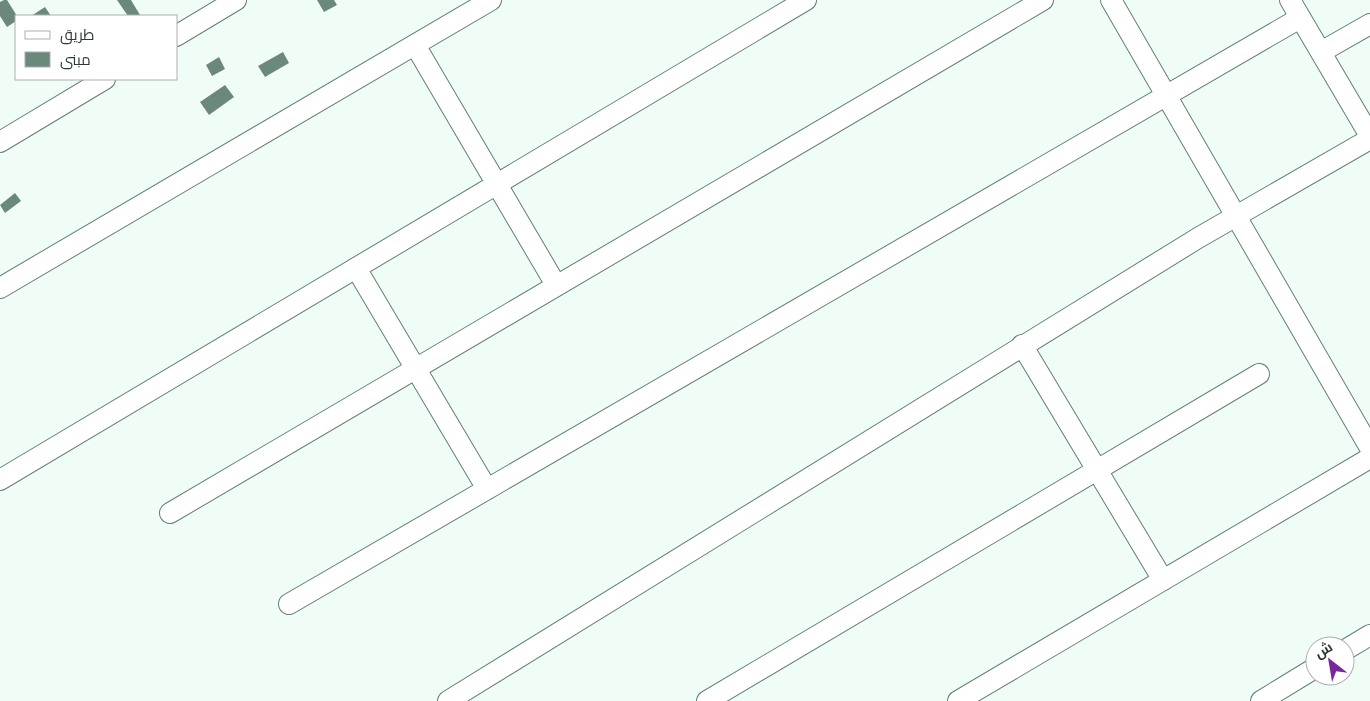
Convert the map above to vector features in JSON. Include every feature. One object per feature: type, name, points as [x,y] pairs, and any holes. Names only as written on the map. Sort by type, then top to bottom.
[{"type":"street","points":[[178,35],[236,0]]},
{"type":"street","points":[[0,288],[491,0]]},
{"type":"street","points":[[0,480],[806,0]]},
{"type":"street","points":[[170,513],[1043,0]]},
{"type":"street","points":[[1111,0],[1370,448]]},
{"type":"street","points":[[448,701],[1022,346],[1370,138],[1290,0]]},
{"type":"street","points":[[288,604],[1300,18]]},
{"type":"street","points":[[1320,52],[1370,24]]},
{"type":"street","points":[[415,45],[556,286]]},
{"type":"street","points":[[0,142],[103,80]]},
{"type":"street","points":[[356,268],[487,489]]},
{"type":"street","points":[[1022,346],[1163,580]]},
{"type":"street","points":[[707,701],[1259,374]]},
{"type":"street","points":[[958,701],[1370,458]]},
{"type":"street","points":[[1355,644],[1370,635]]},
{"type":"street","points":[[1261,701],[1305,674]]},
{"type":"building","points":[[7,0],[16,15],[15,22],[7,27],[0,16],[0,2]]},
{"type":"building","points":[[117,0],[131,0],[140,15],[127,15]]},
{"type":"building","points":[[317,0],[334,0],[337,5],[324,12]]},
{"type":"building","points":[[45,7],[50,15],[33,15]]},
{"type":"building","points":[[283,52],[289,63],[265,77],[258,66]]},
{"type":"building","points":[[219,57],[225,69],[212,76],[206,65]]},
{"type":"building","points":[[225,85],[234,97],[209,115],[200,102]]},
{"type":"building","points":[[15,193],[21,201],[5,213],[0,205]]}]
